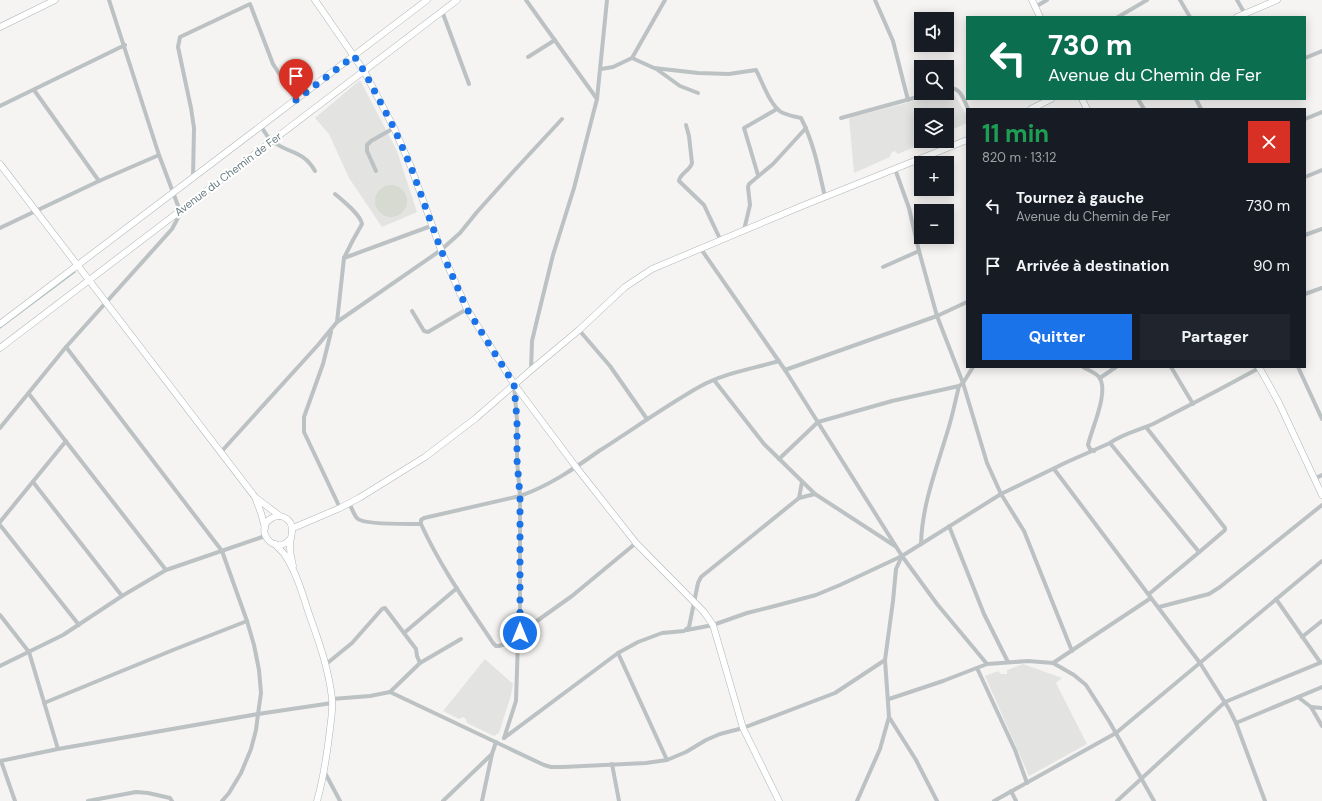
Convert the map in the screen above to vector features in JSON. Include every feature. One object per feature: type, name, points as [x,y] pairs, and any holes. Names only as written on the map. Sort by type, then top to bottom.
[{"type":"main road","points":[[0,27],[55,0]]},
{"type":"main road","points":[[315,0],[364,71],[394,128],[411,167],[431,226],[467,309],[514,384],[576,468],[636,543],[704,612],[713,625],[743,728],[779,801]]},
{"type":"main road","name":"Avenue du Chemin de Fer","points":[[0,324],[427,0]]},
{"type":"main road","name":"Avenue du Chemin de Fer","points":[[0,348],[456,0]]},
{"type":"main road","points":[[1032,0],[1040,16]]},
{"type":"main road","points":[[1240,16],[1278,0]]},
{"type":"main road","points":[[1032,108],[1049,100]]},
{"type":"main road","points":[[292,528],[340,508],[369,492],[425,457],[476,418],[579,330],[614,296],[639,277],[664,263],[966,140]]},
{"type":"main road","points":[[0,164],[255,497],[289,521],[293,533],[290,548],[294,572]]},
{"type":"main road","points":[[1259,368],[1279,404],[1322,495]]},
{"type":"main road","points":[[255,497],[265,528],[265,536],[285,555],[294,572],[325,665],[332,701],[328,750],[317,801]]},
{"type":"main road","points":[[265,528],[270,519],[280,516]]},
{"type":"main road","points":[[275,544],[283,544],[288,542],[291,538]]},
{"type":"street","points":[[0,428],[66,347],[172,229],[180,216],[180,211],[159,155],[125,45],[109,0]]},
{"type":"street","points":[[526,0],[597,99]]},
{"type":"street","points":[[531,370],[532,341],[536,320],[553,255],[574,188],[597,99],[607,0]]},
{"type":"street","points":[[601,69],[613,67],[632,58],[665,0]]},
{"type":"street","points":[[875,0],[893,41],[908,100]]},
{"type":"street","points":[[1036,7],[1047,0]]},
{"type":"street","points":[[1120,16],[1147,0]]},
{"type":"street","points":[[1180,0],[1189,16]]},
{"type":"street","points":[[1237,0],[1245,14]]},
{"type":"street","points":[[193,178],[194,128],[192,108],[178,47],[180,37],[250,4],[274,64],[296,100]]},
{"type":"street","points":[[442,11],[469,84]]},
{"type":"street","points":[[528,57],[555,40]]},
{"type":"street","points":[[0,106],[125,45]]},
{"type":"street","points":[[1306,58],[1322,51]]},
{"type":"street","points":[[632,58],[654,68],[680,86],[698,93]]},
{"type":"street","points":[[654,68],[718,74],[756,70],[777,109],[782,113],[801,118],[815,155],[825,197]]},
{"type":"street","points":[[954,89],[958,90],[968,108]]},
{"type":"street","points":[[34,90],[99,181]]},
{"type":"street","points":[[841,118],[914,98]]},
{"type":"street","points":[[758,175],[744,128],[777,109]]},
{"type":"street","points":[[1306,119],[1322,112]]},
{"type":"street","points":[[220,452],[331,331],[337,322],[441,250],[460,234],[477,212],[562,119]]},
{"type":"street","points":[[260,126],[272,141],[305,158],[315,171]]},
{"type":"street","points":[[686,126],[689,136],[692,163],[691,167],[681,176],[679,181],[704,205],[721,241]]},
{"type":"street","points":[[376,171],[367,152],[368,145],[371,141],[394,128]]},
{"type":"street","points":[[744,230],[750,205],[748,187],[751,181],[776,161],[806,128]]},
{"type":"street","points":[[0,228],[99,181],[159,155]]},
{"type":"street","points":[[895,169],[909,208],[937,316],[963,383],[987,463],[1001,494],[1024,531],[1072,651]]},
{"type":"street","points":[[1306,177],[1322,170]]},
{"type":"street","points":[[335,194],[362,221],[362,224],[344,258],[337,322]]},
{"type":"street","points":[[344,258],[431,226]]},
{"type":"street","points":[[1306,235],[1322,229]]},
{"type":"street","points":[[701,249],[785,370],[902,556],[937,604],[987,664]]},
{"type":"street","points":[[883,267],[919,251]]},
{"type":"street","points":[[1306,294],[1322,288]]},
{"type":"street","points":[[785,370],[937,316],[966,302]]},
{"type":"street","points":[[412,311],[424,331],[428,332],[467,309]]},
{"type":"street","points":[[579,330],[610,366],[647,419]]},
{"type":"street","points":[[331,331],[323,364],[304,416],[304,432],[340,508]]},
{"type":"street","points":[[66,347],[222,551],[247,621],[259,670],[261,693],[256,730],[251,749],[241,773],[229,793],[222,801]]},
{"type":"street","points":[[518,640],[496,646],[474,615],[431,546],[421,524],[421,520],[424,518],[533,492],[576,468],[647,419],[699,387],[731,374],[779,361]]},
{"type":"street","points":[[779,459],[818,422],[892,401],[959,386],[963,383],[972,368]]},
{"type":"street","points":[[1085,368],[1100,378],[1102,385],[1102,397],[1088,445],[1090,449],[1095,451]]},
{"type":"street","points":[[1100,378],[1115,368]]},
{"type":"street","points":[[1171,368],[1193,404]]},
{"type":"street","points":[[504,738],[618,653],[638,642],[662,633],[684,631],[713,625],[747,613],[771,608],[827,591],[902,556],[1001,494],[1067,462],[1095,451],[1116,439],[1146,427],[1193,404],[1259,368]]},
{"type":"street","points":[[1298,368],[1322,419]]},
{"type":"street","points":[[714,380],[764,444],[815,494],[896,546]]},
{"type":"street","points":[[501,744],[516,701],[518,640],[520,633],[520,496],[514,384]]},
{"type":"street","points":[[921,544],[921,528],[924,512],[959,386]]},
{"type":"street","points":[[29,394],[166,570]]},
{"type":"street","points":[[1053,663],[1150,596],[1225,530],[1224,526],[1146,427]]},
{"type":"street","points":[[66,441],[0,523],[79,625]]},
{"type":"street","points":[[1110,443],[1199,552]]},
{"type":"street","points":[[1054,469],[1200,663],[1225,702],[1236,723],[1265,801]]},
{"type":"street","points":[[1314,479],[1322,475]]},
{"type":"street","points":[[33,482],[122,596]]},
{"type":"street","points":[[799,498],[802,482]]},
{"type":"street","points":[[687,630],[690,627],[698,583],[701,576],[799,498],[815,494]]},
{"type":"street","points":[[349,503],[356,518],[363,522],[421,524]]},
{"type":"street","points":[[1158,607],[1209,594],[1220,587],[1322,505]]},
{"type":"street","points":[[949,526],[984,614],[1008,662]]},
{"type":"street","points":[[0,666],[62,635],[122,596],[166,570],[265,536]]},
{"type":"street","points":[[520,633],[572,596],[636,543]]},
{"type":"street","points":[[857,801],[880,749],[889,717],[889,699],[885,660],[896,569],[902,556]]},
{"type":"street","points":[[994,801],[1116,733],[1322,561]]},
{"type":"street","points":[[404,633],[457,588]]},
{"type":"street","points":[[1117,801],[1225,702],[1321,662],[1276,599]]},
{"type":"street","points":[[325,665],[352,643],[382,609],[385,608],[416,649],[420,663]]},
{"type":"street","points":[[0,614],[29,652],[58,749]]},
{"type":"street","points":[[44,703],[247,621]]},
{"type":"street","points":[[1302,637],[1322,621]]},
{"type":"street","points":[[15,801],[0,761],[58,749],[390,692],[420,663],[461,639]]},
{"type":"street","points":[[618,653],[667,760]]},
{"type":"street","points":[[390,692],[551,767],[646,763],[667,760],[720,734],[743,728],[834,693],[885,660]]},
{"type":"street","points":[[889,699],[987,664],[1028,661],[1053,663],[1074,675],[1086,685],[1116,733],[1154,801]]},
{"type":"street","points":[[977,668],[1015,750],[1027,783]]},
{"type":"street","points":[[1236,723],[1322,687]]},
{"type":"street","points":[[1298,697],[1311,707],[1322,726]]},
{"type":"street","points":[[1311,707],[1322,708]]},
{"type":"street","points":[[889,717],[916,760],[937,801]]},
{"type":"street","points":[[482,801],[496,742]]},
{"type":"street","points":[[443,801],[492,754]]},
{"type":"street","points":[[612,764],[619,801]]},
{"type":"street","points":[[324,771],[340,801]]},
{"type":"street","points":[[88,801],[136,792],[170,798],[172,801]]},
{"type":"street","points":[[1011,792],[1016,801]]},
{"type":"shaded area","points":[[360,80],[397,151],[417,212],[382,227],[349,178],[329,134],[315,118]]},
{"type":"shaded area","points":[[954,94],[966,113],[966,123],[954,129],[954,108],[914,108],[914,147],[898,154],[895,151],[891,153],[890,157],[854,173],[849,118],[918,100],[954,100]]},
{"type":"shaded area","points":[[388,185],[394,185],[403,189],[407,201],[403,213],[394,217],[388,217],[379,213],[375,204],[375,198],[379,189]]},
{"type":"shaded area","points":[[485,659],[513,684],[499,733],[494,736],[467,723],[466,719],[463,717],[459,719],[443,711]]},
{"type":"shaded area","points":[[1023,664],[1062,678],[1056,683],[1087,744],[1029,776],[985,676],[998,671],[1001,674],[1007,674],[1007,670]]},
{"type":"waterway","points":[[0,328],[75,272]]},
{"type":"route","points":[[296,100],[354,56],[364,71],[394,128],[411,167],[431,226],[467,309],[514,384],[520,496],[520,633]]}]
